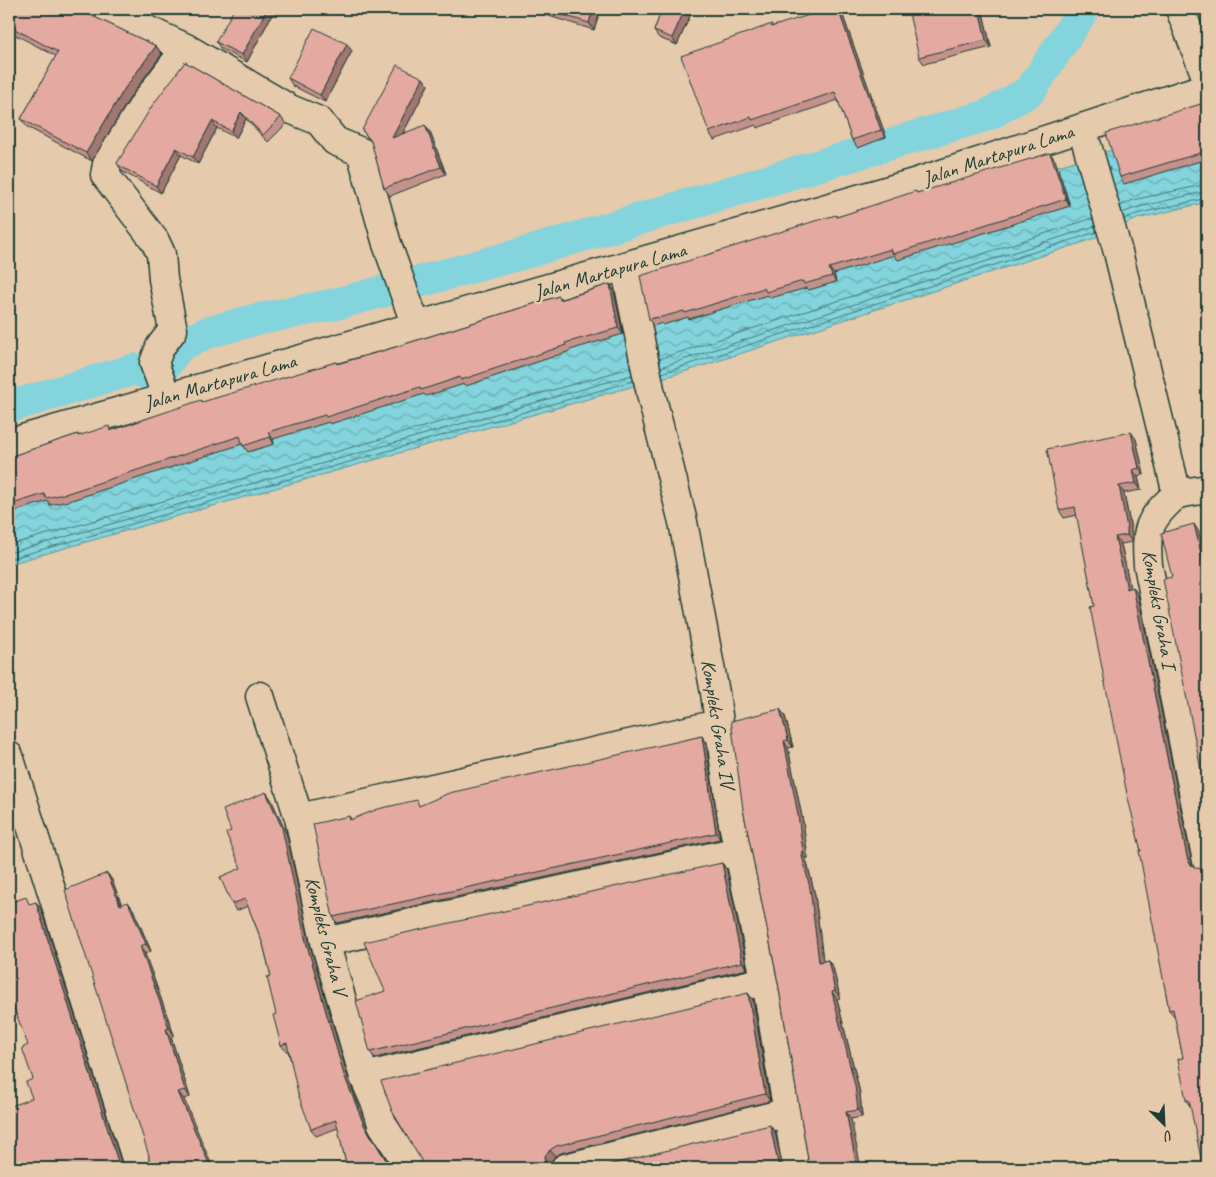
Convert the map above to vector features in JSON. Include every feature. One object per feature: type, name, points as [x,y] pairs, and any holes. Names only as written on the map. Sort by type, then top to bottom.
[{"type":"street","points":[[102,9],[186,48],[290,109],[319,121],[335,140],[361,152],[402,288],[416,326]]},
{"type":"street","points":[[1180,9],[1207,79]]},
{"type":"street","points":[[159,378],[160,347],[173,330],[163,279],[161,254],[155,241],[105,175],[107,164],[144,104],[186,48]]},
{"type":"street","name":"Jalan Martapura Lama","points":[[9,443],[159,378],[416,326],[626,274],[914,183],[1085,137],[1207,87]]},
{"type":"street","points":[[1085,137],[1118,252],[1177,494],[1207,489]]},
{"type":"street","name":"Kompleks Graha IV","points":[[626,274],[651,394],[683,522],[715,693],[718,724],[739,852],[789,1112],[797,1168]]},
{"type":"street","name":"Kompleks Graha I","points":[[1177,494],[1157,512],[1150,524],[1146,544],[1148,565],[1207,861]]},
{"type":"street","name":"Kompleks Graha V","points":[[260,696],[298,818],[325,942],[364,1077],[376,1104],[382,1124],[410,1168]]},
{"type":"street","points":[[298,818],[718,724]]},
{"type":"street","points":[[9,756],[139,1168]]},
{"type":"street","points":[[325,942],[739,852]]},
{"type":"street","points":[[364,1077],[764,981]]},
{"type":"street","points":[[565,1168],[789,1112]]},
{"type":"water","points":[[1207,122],[1207,202],[1137,219],[1087,241],[690,370],[9,564],[9,476]]},
{"type":"building","points":[[9,9],[84,9],[90,15],[156,46],[125,88],[86,153],[21,119],[58,52],[9,26]]},
{"type":"building","points":[[234,9],[267,9],[242,55],[216,42]]},
{"type":"building","points":[[544,9],[593,9],[589,23]]},
{"type":"building","points":[[662,9],[685,9],[672,38],[654,31]]},
{"type":"building","points":[[828,9],[838,9],[881,130],[852,140],[835,92],[752,120],[751,117],[709,132],[681,56],[772,24],[771,27]]},
{"type":"building","points":[[908,9],[979,9],[986,40],[919,57]]},
{"type":"building","points":[[314,28],[347,44],[320,95],[288,78]]},
{"type":"building","points":[[185,62],[281,117],[263,135],[241,112],[231,131],[212,121],[193,157],[176,148],[156,186],[117,163],[152,106]]},
{"type":"building","points":[[397,65],[423,78],[392,138],[425,125],[441,167],[384,188],[371,141],[362,130]]},
{"type":"building","points":[[1207,98],[1207,151],[1120,177],[1106,133],[1204,103],[1203,99]]},
{"type":"building","points":[[1050,153],[1066,199],[893,254],[891,249],[829,268],[832,276],[804,284],[803,281],[766,292],[764,288],[685,313],[684,311],[649,319],[640,276],[815,221],[836,215],[837,217],[916,191],[917,193]]},
{"type":"building","points":[[610,284],[618,328],[565,343],[566,345],[461,380],[460,377],[421,390],[420,387],[326,417],[325,415],[268,432],[270,437],[243,446],[240,436],[68,493],[46,498],[44,494],[9,505],[9,457],[78,434],[78,436],[109,426],[110,431],[201,400],[202,402],[336,362],[337,364],[559,296],[560,300]]},
{"type":"building","points":[[1131,432],[1139,468],[1133,470],[1136,483],[1119,486],[1127,535],[1115,537],[1127,589],[1133,587],[1187,857],[1190,864],[1196,868],[1207,868],[1207,1168],[1203,1168],[1189,1100],[1186,1100],[1178,1059],[1183,1058],[1173,1009],[1169,1010],[1139,851],[1141,851],[1127,794],[1090,607],[1094,606],[1075,507],[1059,510],[1047,449]]},
{"type":"building","points":[[1194,524],[1207,578],[1207,800],[1163,579],[1172,577],[1161,533]]},
{"type":"building","points":[[780,709],[788,740],[784,741],[798,815],[803,852],[801,852],[810,888],[819,962],[828,960],[835,991],[832,992],[855,1086],[858,1110],[846,1112],[857,1168],[806,1168],[808,1159],[778,983],[743,809],[731,721]]},
{"type":"building","points":[[702,736],[716,833],[333,917],[313,824],[349,816],[350,820],[378,809],[417,800],[419,806],[449,793]]},
{"type":"building","points":[[266,792],[282,828],[305,938],[344,1075],[364,1125],[391,1168],[347,1168],[336,1120],[311,1129],[298,1094],[287,1043],[281,1045],[273,1015],[276,1014],[267,977],[271,976],[263,944],[245,899],[232,904],[220,877],[241,868],[226,833],[231,831],[223,810]]},
{"type":"building","points":[[722,863],[742,962],[370,1052],[356,1001],[385,991],[364,942]]},
{"type":"building","points":[[107,873],[120,905],[128,902],[146,944],[140,946],[169,1028],[166,1029],[185,1090],[178,1092],[211,1168],[147,1168],[149,1156],[65,890]]},
{"type":"building","points":[[26,897],[29,904],[36,902],[121,1168],[9,1168],[9,1107],[32,1098],[26,1082],[33,1079],[22,1048],[28,1045],[9,995],[9,903]]},
{"type":"building","points":[[748,993],[765,1094],[556,1146],[545,1156],[547,1168],[419,1168],[421,1160],[392,1111],[381,1081]]},
{"type":"building","points":[[770,1125],[779,1168],[596,1168]]},
{"type":"waterway","points":[[9,407],[135,369],[145,373],[165,366],[179,346],[206,333],[254,320],[336,304],[525,253],[988,115],[1030,91],[1084,9]]}]
